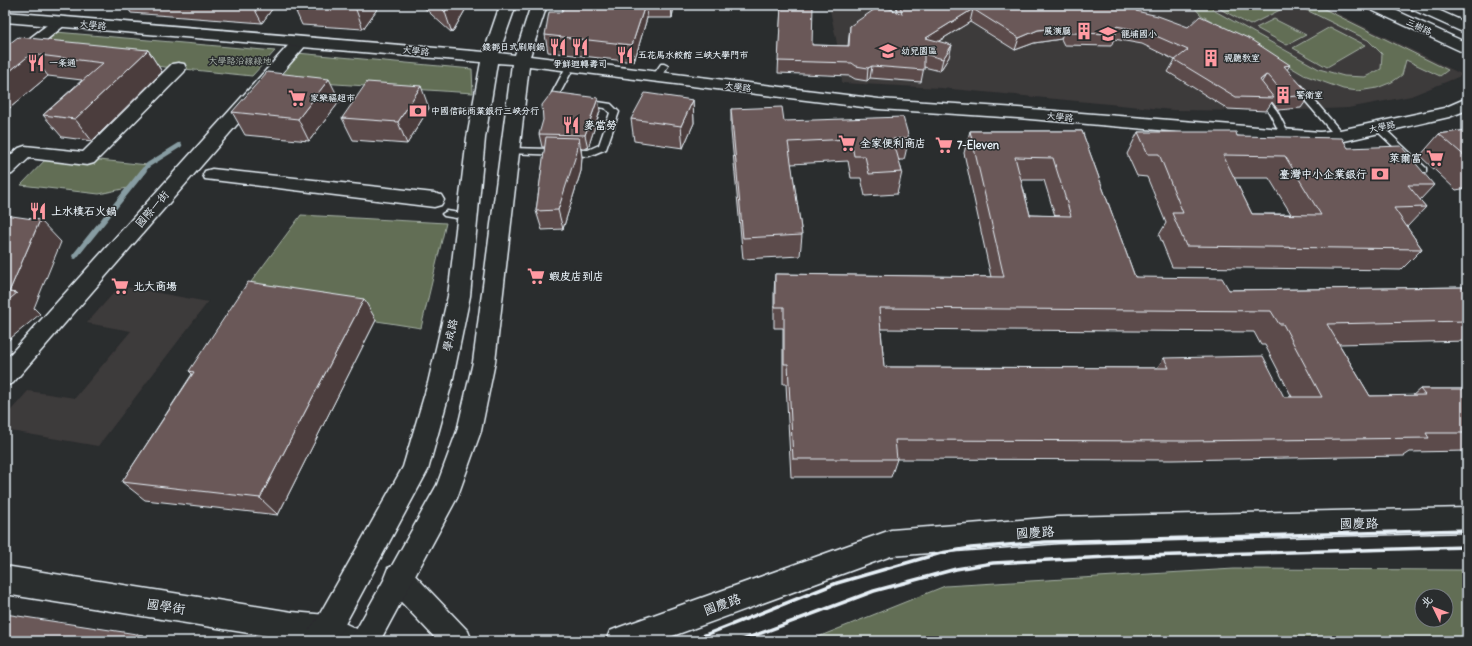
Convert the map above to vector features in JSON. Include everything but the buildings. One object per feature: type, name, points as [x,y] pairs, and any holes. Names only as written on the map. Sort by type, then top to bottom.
[{"type":"street","name":"學成路","points":[[332,637],[415,470],[440,383],[459,296],[476,138],[490,58],[508,5]]},
{"type":"street","points":[[364,641],[448,490],[468,432],[484,362],[521,60],[539,5]]},
{"type":"street","name":"三樹路","points":[[1372,5],[1467,49]]},
{"type":"street","name":"三樹路","points":[[1414,5],[1467,29]]},
{"type":"street","name":"大學路","points":[[5,17],[521,60],[570,67],[660,71],[879,104],[1018,113],[1320,138],[1340,136],[1449,112],[1467,103]]},
{"type":"street","points":[[5,65],[60,22]]},
{"type":"street","name":"國際一街","points":[[5,376],[300,42]]},
{"type":"street","points":[[5,170],[25,152],[87,159],[178,68]]},
{"type":"street","points":[[212,175],[434,200]]},
{"type":"street","name":"國慶路","points":[[620,641],[892,543],[1058,530],[1467,520]]},
{"type":"street","points":[[398,578],[458,641]]},
{"type":"street","name":"國學街","points":[[5,580],[292,626],[332,637]]},
{"type":"lane","points":[[510,151],[589,153],[602,147],[616,112],[608,106],[560,99],[556,93],[570,67]]},
{"type":"lane","points":[[1299,88],[1340,136]]},
{"type":"lane","points":[[1258,92],[1273,111],[1285,135]]},
{"type":"lane","points":[[1379,128],[1423,170]]},
{"type":"path","points":[[99,5],[131,8]]},
{"type":"shaded area","name":"龍埔國小","points":[[829,5],[1320,5],[1463,75],[1411,96],[1348,108],[1273,111],[1173,110],[941,88],[842,83],[841,63]]},
{"type":"shaded area","name":"北大商場","points":[[120,286],[208,302],[98,446],[5,430],[5,417],[28,391],[75,398],[131,331],[87,323]]},
{"type":"green space","points":[[1192,5],[1209,5],[1215,11],[1319,69],[1344,76],[1365,77],[1381,69],[1382,54],[1368,40],[1296,5],[1316,5],[1448,70],[1440,76],[1406,60],[1402,75],[1392,82],[1377,88],[1358,91],[1343,89],[1304,75],[1201,15]]},
{"type":"green space","points":[[1228,5],[1288,6],[1250,25],[1220,9]]},
{"type":"green space","points":[[1274,19],[1306,35],[1287,45],[1256,28]]},
{"type":"green space","points":[[1330,27],[1365,45],[1327,67],[1293,48]]},
{"type":"green space","name":"大學路沿線綠地","points":[[56,32],[275,51],[252,76],[29,53]]},
{"type":"green space","name":"大學路沿線綠地","points":[[297,53],[472,69],[473,93],[275,80]]},
{"type":"green space","points":[[50,155],[148,165],[132,187],[99,194],[21,185]]},
{"type":"green space","points":[[301,215],[446,223],[421,328],[244,300],[251,282]]},
{"type":"green space","points":[[1234,569],[1467,570],[1467,641],[808,641],[945,586]]},
{"type":"waterway","points":[[143,171],[148,165],[180,145]]},
{"type":"waterway","points":[[75,256],[144,170]]},
{"type":"railway","points":[[690,641],[837,583],[941,553],[971,548],[1045,542],[1467,530]]},
{"type":"railway","points":[[740,641],[874,591],[956,569],[993,563],[1108,557],[1467,547]]},
{"type":"place","name":"展演廳","points":[[1084,31]]},
{"type":"place","name":"龍埔國小","points":[[1108,34]]},
{"type":"place","name":"錢都日式刷刷鍋","points":[[558,47]]},
{"type":"place","name":"爭鮮迴轉壽司","points":[[580,47]]},
{"type":"place","name":"幼兒園區","points":[[888,51]]},
{"type":"place","name":"五花馬水餃館 三峽大學門市","points":[[625,55]]},
{"type":"place","name":"視聽教室","points":[[1211,58]]},
{"type":"place","name":"一条通","points":[[36,63]]},
{"type":"place","name":"警衛室","points":[[1283,95]]},
{"type":"place","name":"家樂福超市","points":[[297,98]]},
{"type":"place","name":"中國信託商業銀行三峽分行","points":[[418,111]]},
{"type":"place","name":"麥當勞","points":[[571,125]]},
{"type":"place","name":"全家便利商店","points":[[847,143]]},
{"type":"place","name":"7-Eleven","points":[[944,145]]},
{"type":"place","name":"萊爾富","points":[[1435,158]]},
{"type":"place","name":"臺灣中小企業銀行","points":[[1380,174]]},
{"type":"place","name":"上水樸石火鍋","points":[[38,211]]},
{"type":"place","name":"蝦皮店到店","points":[[536,276]]},
{"type":"place","name":"北大商場","points":[[120,286]]}]
